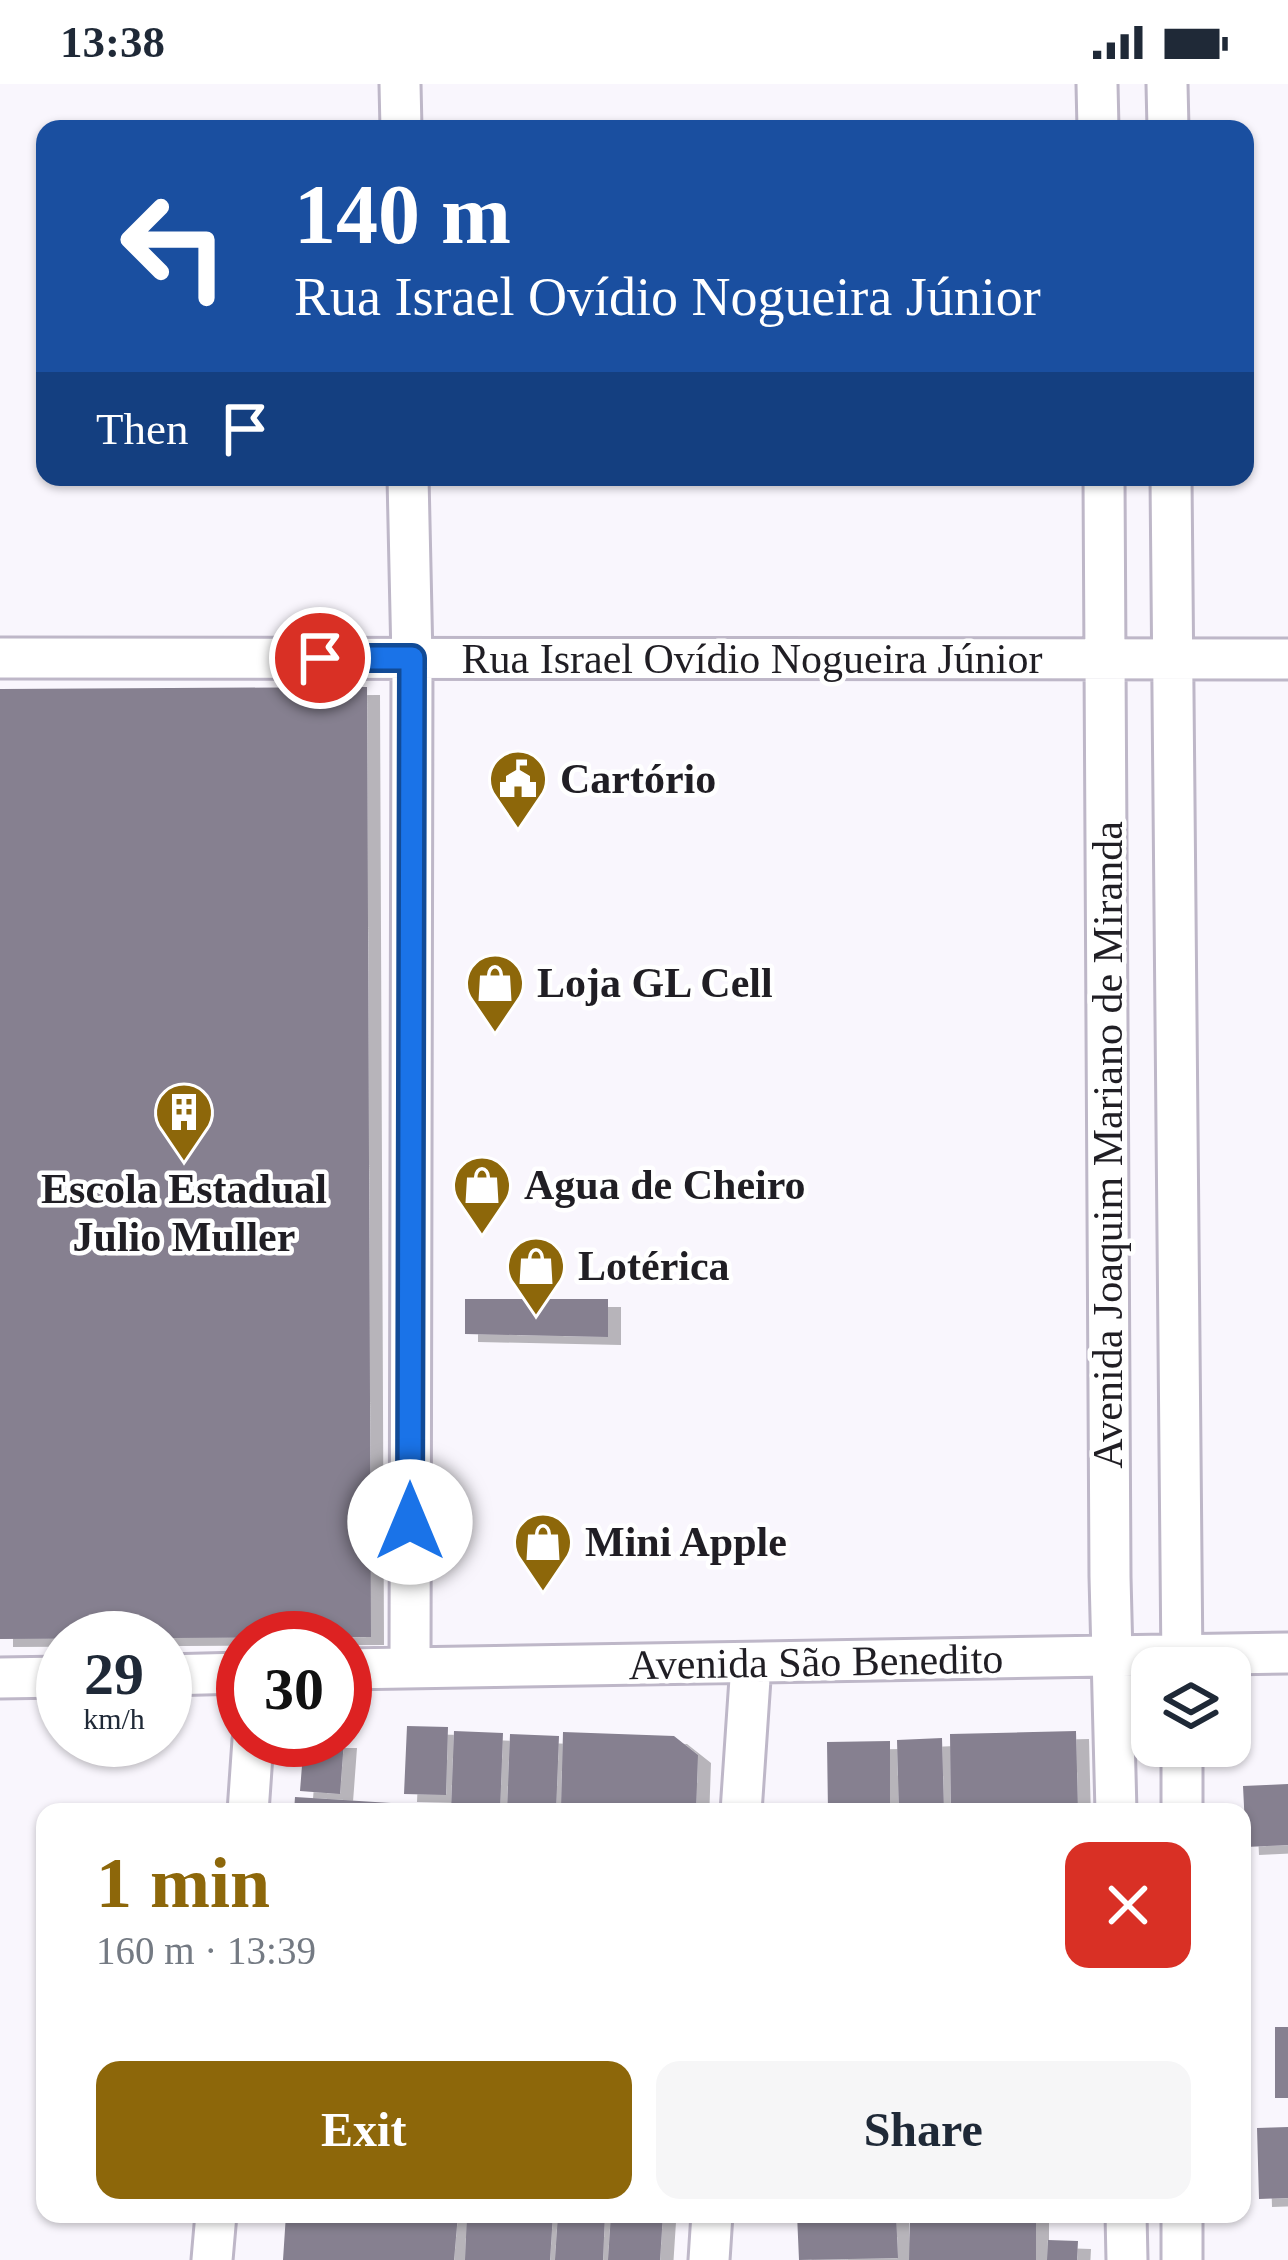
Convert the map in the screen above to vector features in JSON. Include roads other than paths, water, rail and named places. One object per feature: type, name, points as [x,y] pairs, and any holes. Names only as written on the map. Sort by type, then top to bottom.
[{"type":"street","points":[[400,84],[401,120]]},
{"type":"street","points":[[1097,84],[1098,120]]},
{"type":"street","points":[[1167,84],[1168,120]]},
{"type":"street","points":[[408,486],[410,1666]]},
{"type":"street","name":"Avenida Joaquim Mariano de Miranda","points":[[1104,486],[1116,1803]]},
{"type":"street","name":"Avenida Joaquim Mariano de Miranda","points":[[1171,486],[1182,1647]]},
{"type":"street","name":"Rua Israel Ovídio Nogueira Júnior","points":[[0,658],[1288,659]]},
{"type":"street","points":[[1108,1193],[1178,1191]]},
{"type":"street","name":"Avenida São Benedito","points":[[1251,1656],[1288,1653]]},
{"type":"street","name":"Avenida São Benedito","points":[[372,1668],[1131,1658]]},
{"type":"street","points":[[741,1803],[751,1664]]},
{"type":"street","points":[[0,1678],[36,1677]]},
{"type":"street","points":[[249,1803],[252,1767]]},
{"type":"street","points":[[1182,1767],[1182,1803]]},
{"type":"street","points":[[212,2260],[215,2223]]},
{"type":"street","points":[[709,2260],[711,2223]]},
{"type":"street","points":[[1126,2223],[1127,2260]]},
{"type":"street","points":[[1181,2260],[1182,2223]]},
{"type":"place","name":"Cartório","points":[[518,830]]},
{"type":"place","name":"Loja GL Cell","points":[[495,1034]]},
{"type":"place","name":"Escola Estadual Julio Muller","points":[[184,1163]]},
{"type":"place","name":"Agua de Cheiro","points":[[482,1236]]},
{"type":"place","name":"Lotérica","points":[[536,1317]]},
{"type":"place","name":"Mini Apple","points":[[543,1593]]}]
